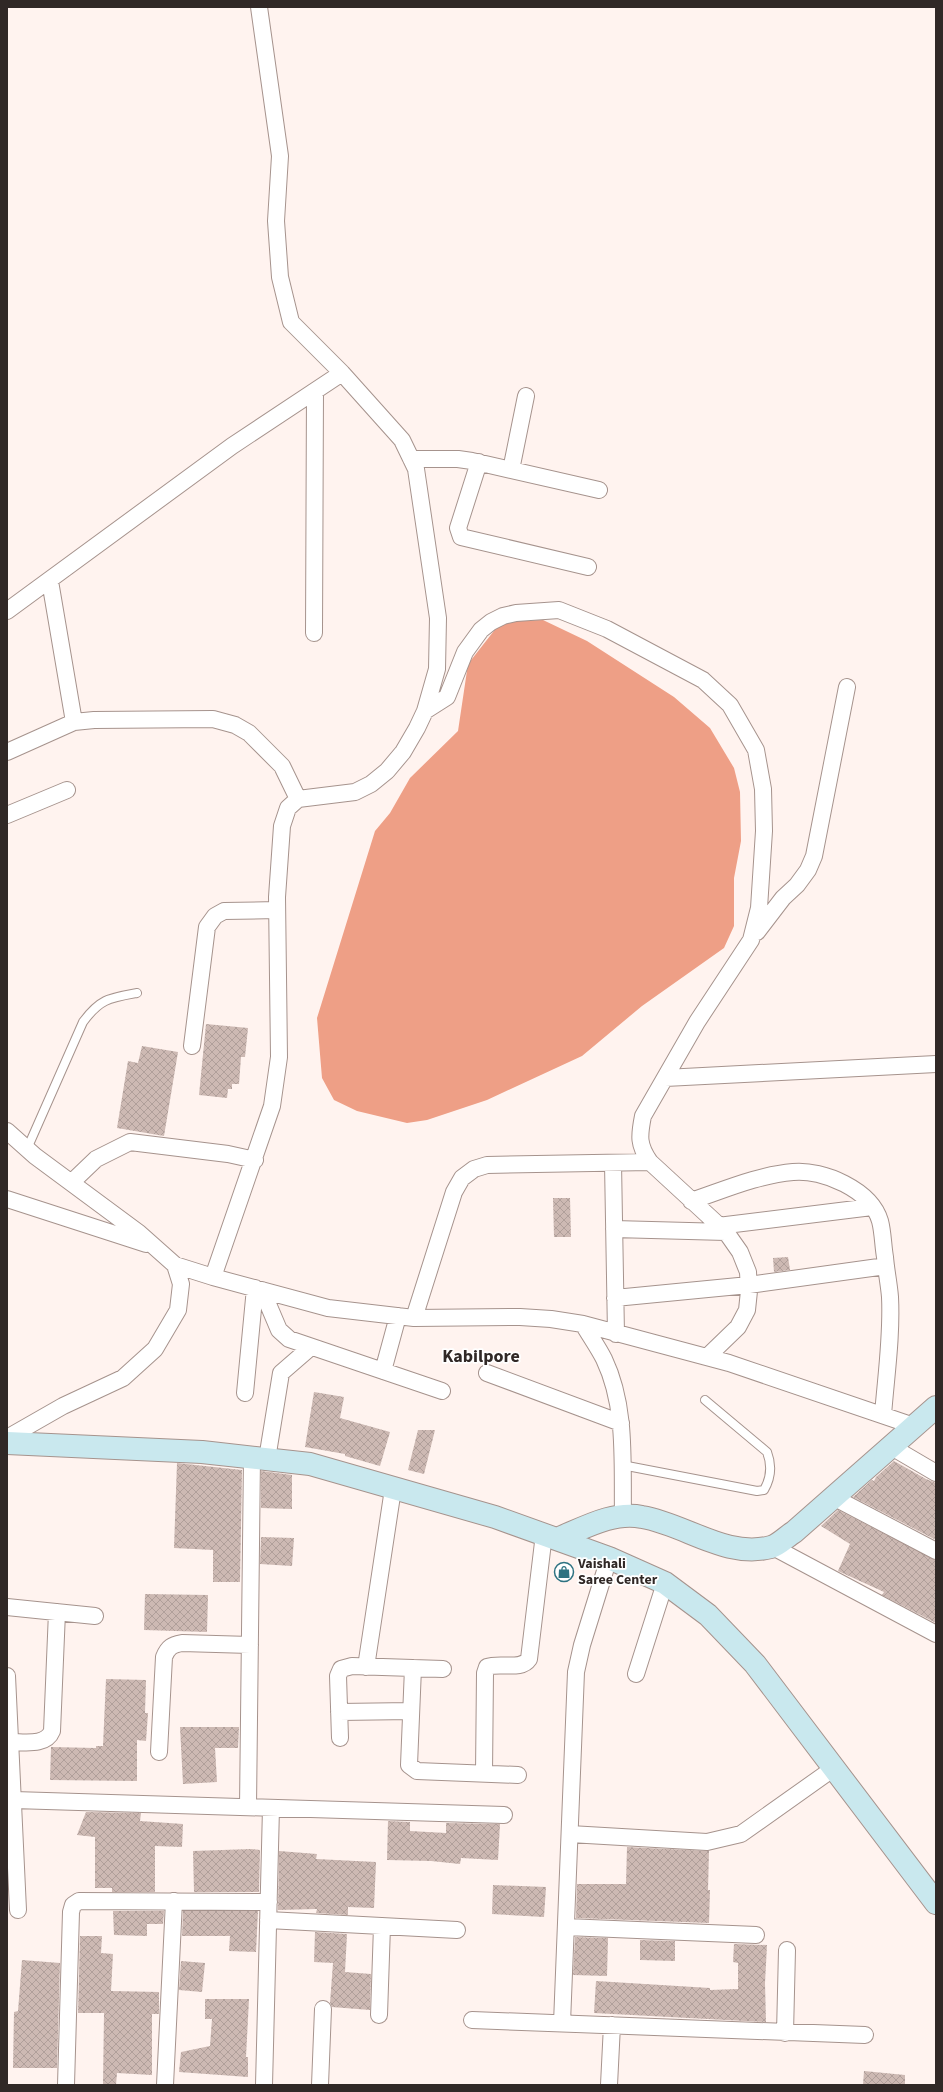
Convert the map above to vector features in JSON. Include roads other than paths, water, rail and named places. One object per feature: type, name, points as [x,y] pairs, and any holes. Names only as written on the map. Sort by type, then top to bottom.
[{"type":"street","points":[[214,1277],[255,1160],[272,1106],[279,1057],[277,910],[282,826],[288,808],[298,799],[355,792],[371,784],[387,771],[404,752],[425,712],[437,669],[438,618],[422,500],[416,469],[402,440],[342,372],[291,322],[280,277],[276,220],[280,156],[259,7]]},
{"type":"street","points":[[7,611],[50,581],[232,446],[342,372]]},
{"type":"street","points":[[314,633],[315,391]]},
{"type":"street","points":[[511,470],[526,396]]},
{"type":"street","points":[[411,459],[458,459],[479,462],[600,490]]},
{"type":"street","points":[[479,462],[458,528],[461,537],[588,567]]},
{"type":"street","points":[[50,581],[74,722]]},
{"type":"street","points":[[425,712],[447,697],[465,652],[481,630],[503,616],[516,613],[549,610],[567,612],[607,628],[703,680],[730,705],[756,750],[763,789],[764,831],[761,890],[752,940]]},
{"type":"street","points":[[707,1357],[738,1327],[747,1310],[749,1285],[748,1272],[740,1252],[722,1229],[650,1162],[641,1150],[640,1133],[643,1116],[698,1022],[770,913],[797,885],[808,870],[814,856],[847,687]]},
{"type":"street","points":[[7,752],[74,722],[94,720],[214,719],[235,725],[249,733],[282,766],[298,799]]},
{"type":"street","points":[[7,815],[67,790]]},
{"type":"street","points":[[192,1046],[207,927],[215,916],[224,911],[277,910]]},
{"type":"street","points":[[665,1078],[936,1064]]},
{"type":"street","points":[[7,1131],[27,1149],[154,1246],[175,1265],[328,1308],[406,1317],[520,1317],[551,1319],[583,1324],[729,1363],[914,1426]]},
{"type":"street","points":[[72,1182],[96,1159],[130,1142],[228,1154],[255,1160]]},
{"type":"street","points":[[613,1162],[616,1334]]},
{"type":"street","points":[[383,1372],[406,1317],[450,1202],[462,1178],[474,1169],[486,1165],[650,1162]]},
{"type":"street","points":[[691,1201],[760,1177],[794,1172],[820,1174],[842,1182],[861,1195],[872,1207],[880,1221],[890,1296],[890,1327],[883,1415]]},
{"type":"street","points":[[7,1199],[154,1246]]},
{"type":"street","points":[[614,1229],[722,1229],[872,1207]]},
{"type":"street","points":[[7,1438],[63,1406],[123,1378],[155,1350],[178,1310],[181,1284],[175,1265]]},
{"type":"street","points":[[616,1298],[749,1285],[886,1266]]},
{"type":"street","points":[[259,1289],[279,1330],[289,1339],[442,1391]]},
{"type":"street","points":[[245,1393],[259,1289]]},
{"type":"street","points":[[583,1324],[604,1358],[614,1388],[621,1423],[623,1516]]},
{"type":"street","points":[[248,1807],[250,1645],[259,1458],[281,1374],[311,1347]]},
{"type":"street","points":[[487,1374],[621,1423]]},
{"type":"street","points":[[550,1536],[602,1520],[623,1516],[642,1516],[729,1546],[750,1550],[773,1547],[794,1532],[936,1407]]},
{"type":"street","points":[[7,1443],[202,1452],[310,1464],[495,1517],[609,1558],[665,1583],[708,1615],[755,1664],[936,1903]]},
{"type":"street","points":[[890,1446],[936,1473]]},
{"type":"street","points":[[366,1667],[393,1489]]},
{"type":"street","points":[[833,1497],[936,1551]]},
{"type":"street","points":[[484,1773],[485,1673],[487,1667],[495,1664],[522,1665],[526,1664],[529,1659],[550,1536]]},
{"type":"street","points":[[773,1547],[936,1634]]},
{"type":"street","points":[[562,2023],[576,1672],[582,1645],[609,1558]]},
{"type":"street","points":[[636,1674],[665,1583]]},
{"type":"street","points":[[7,1607],[95,1616]]},
{"type":"street","points":[[11,1742],[45,1741],[50,1737],[52,1731],[57,1612]]},
{"type":"street","points":[[160,1752],[164,1657],[167,1649],[173,1645],[182,1643],[250,1645]]},
{"type":"street","points":[[340,1738],[338,1676],[341,1669],[352,1666],[443,1669]]},
{"type":"street","points":[[413,1668],[409,1765],[412,1769],[518,1775]]},
{"type":"street","points":[[7,1676],[18,1910]]},
{"type":"street","points":[[339,1712],[411,1711]]},
{"type":"street","points":[[570,1834],[707,1842],[726,1839],[741,1834],[834,1768]]},
{"type":"street","points":[[14,1800],[504,1815]]},
{"type":"street","points":[[264,2085],[271,1808]]},
{"type":"street","points":[[66,2085],[71,1912],[73,1905],[79,1901],[269,1902]]},
{"type":"street","points":[[165,2085],[174,1901]]},
{"type":"street","points":[[268,1920],[457,1930]]},
{"type":"street","points":[[378,2015],[382,1926]]},
{"type":"street","points":[[566,1927],[756,1935]]},
{"type":"street","points":[[785,2034],[787,1950]]},
{"type":"street","points":[[320,2085],[323,2009]]},
{"type":"street","points":[[472,2020],[612,2025],[785,2034],[866,2036]]},
{"type":"street","points":[[609,2085],[612,2025]]},
{"type":"lane","points":[[27,1149],[83,1022],[91,1011],[104,1000],[137,993]]},
{"type":"lane","points":[[622,1464],[757,1491],[764,1490],[769,1482],[770,1460],[767,1452],[705,1400]]},
{"type":"place","name":"Vaishali Saree Center","points":[[564,1572]]},
{"type":"district","name":"Kabilpore","points":[[481,1356]]}]
